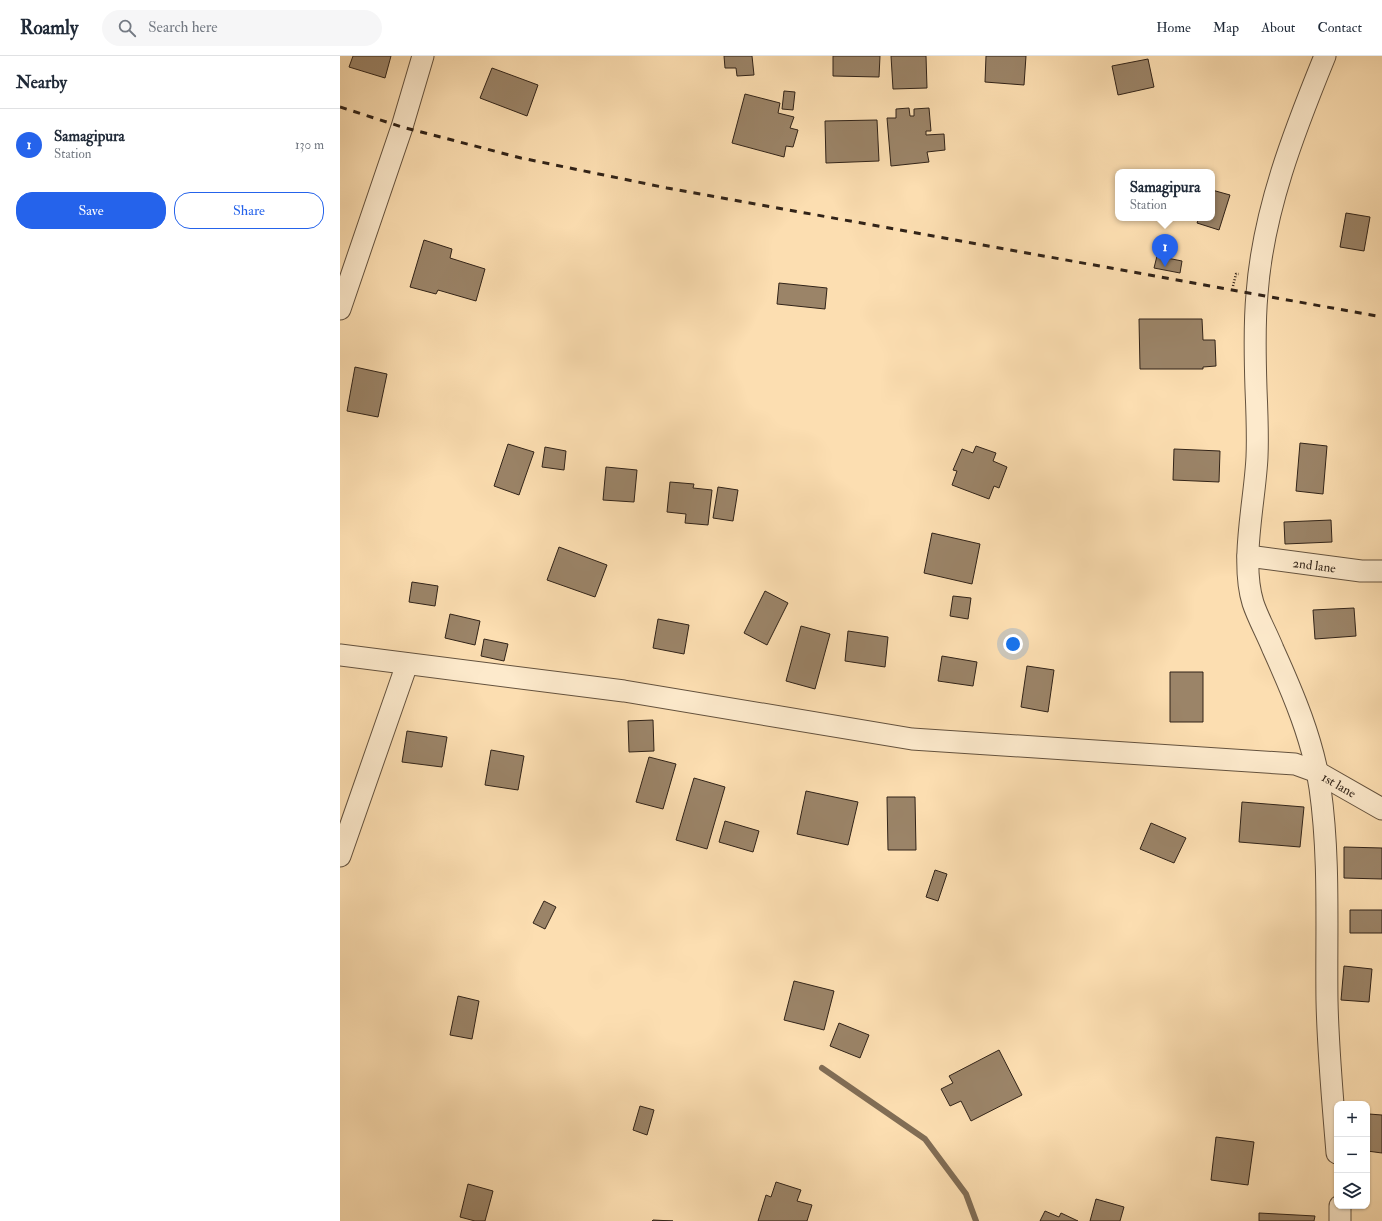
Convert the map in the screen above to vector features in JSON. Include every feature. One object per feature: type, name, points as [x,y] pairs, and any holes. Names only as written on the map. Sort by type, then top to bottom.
[{"type":"street","points":[[340,309],[402,127],[423,56]]},
{"type":"street","points":[[1325,56],[1301,114],[1272,202],[1258,278],[1255,322],[1257,454],[1248,556],[1248,580],[1253,603],[1299,707],[1318,772],[1325,827],[1327,892],[1327,1004],[1336,1137]]},
{"type":"street","name":"2nd lane","points":[[1248,556],[1361,571],[1382,571]]},
{"type":"street","name":"1st lane","points":[[340,655],[624,691],[912,739],[1295,764],[1318,772],[1382,808]]},
{"type":"street","points":[[340,856],[407,664]]},
{"type":"street","points":[[1340,1209],[1340,1221]]},
{"type":"building","points":[[353,56],[391,56],[385,78],[349,67]]},
{"type":"building","points":[[724,56],[752,56],[754,75],[737,76],[736,68],[725,68]]},
{"type":"building","points":[[833,56],[880,56],[879,77],[833,76]]},
{"type":"building","points":[[891,56],[926,56],[927,88],[893,89]]},
{"type":"building","points":[[986,56],[1026,56],[1024,85],[985,82]]},
{"type":"building","points":[[1148,59],[1154,87],[1118,95],[1112,66]]},
{"type":"building","points":[[492,68],[538,85],[527,116],[480,98]]},
{"type":"building","points":[[784,91],[795,92],[793,110],[782,109]]},
{"type":"building","points":[[745,94],[780,103],[778,113],[794,117],[790,128],[798,130],[793,147],[786,146],[784,157],[732,143]]},
{"type":"building","points":[[909,108],[910,116],[914,116],[914,109],[929,108],[931,131],[926,131],[926,135],[944,134],[945,150],[927,152],[929,162],[891,166],[887,118],[896,118],[896,109]]},
{"type":"building","points":[[877,120],[879,161],[826,163],[825,121]]},
{"type":"building","points":[[1215,191],[1230,195],[1219,230],[1197,223],[1198,221],[1215,221]]},
{"type":"building","points":[[1346,213],[1370,217],[1364,251],[1340,247]]},
{"type":"building","points":[[424,240],[452,249],[450,258],[485,269],[476,301],[438,290],[436,294],[410,287]]},
{"type":"building","points":[[1157,256],[1182,261],[1180,273],[1154,268]]},
{"type":"building","points":[[779,283],[827,288],[825,309],[777,304]]},
{"type":"building","points":[[1139,319],[1202,319],[1203,340],[1215,340],[1216,366],[1203,367],[1203,369],[1140,369]]},
{"type":"building","points":[[355,367],[387,374],[378,417],[347,411]]},
{"type":"building","points":[[1300,443],[1327,446],[1323,494],[1296,491]]},
{"type":"building","points":[[508,444],[534,452],[519,495],[494,486]]},
{"type":"building","points":[[976,446],[996,453],[993,461],[1007,467],[999,488],[994,486],[989,499],[952,485],[957,471],[953,470],[962,449],[973,453]]},
{"type":"building","points":[[545,447],[566,451],[564,470],[542,467]]},
{"type":"building","points":[[1174,449],[1220,451],[1219,482],[1173,480]]},
{"type":"building","points":[[606,467],[637,470],[634,502],[603,500]]},
{"type":"building","points":[[670,482],[694,484],[693,488],[712,490],[708,525],[685,523],[686,514],[667,512]]},
{"type":"building","points":[[718,487],[738,490],[733,521],[713,518]]},
{"type":"building","points":[[1331,520],[1332,542],[1285,544],[1284,522]]},
{"type":"building","points":[[932,533],[980,544],[972,584],[924,573]]},
{"type":"building","points":[[559,547],[607,565],[595,597],[547,580]]},
{"type":"building","points":[[412,582],[438,586],[435,606],[409,602]]},
{"type":"building","points":[[765,591],[788,603],[767,645],[744,633]]},
{"type":"building","points":[[953,596],[971,598],[968,619],[950,616]]},
{"type":"building","points":[[1354,608],[1356,636],[1315,639],[1313,610]]},
{"type":"building","points":[[450,614],[480,621],[475,645],[445,638]]},
{"type":"building","points":[[658,619],[689,625],[684,654],[653,648]]},
{"type":"building","points":[[801,626],[830,634],[815,689],[786,681]]},
{"type":"building","points":[[848,631],[888,637],[885,667],[845,661]]},
{"type":"building","points":[[484,639],[508,644],[504,661],[481,656]]},
{"type":"building","points":[[942,656],[977,662],[973,686],[938,681]]},
{"type":"building","points":[[1027,666],[1054,670],[1048,712],[1021,707]]},
{"type":"building","points":[[1170,672],[1203,672],[1203,722],[1170,722]]},
{"type":"building","points":[[653,720],[654,751],[629,752],[628,721]]},
{"type":"building","points":[[407,731],[447,737],[442,767],[402,762]]},
{"type":"building","points":[[491,750],[524,756],[518,790],[485,785]]},
{"type":"building","points":[[649,757],[676,764],[663,809],[636,802]]},
{"type":"building","points":[[694,778],[725,787],[707,849],[676,840]]},
{"type":"building","points":[[806,791],[858,802],[848,845],[797,834]]},
{"type":"building","points":[[887,797],[915,797],[916,850],[888,850]]},
{"type":"building","points":[[1242,802],[1304,807],[1300,847],[1239,842]]},
{"type":"building","points":[[725,821],[759,831],[753,852],[719,842]]},
{"type":"building","points":[[1151,823],[1186,838],[1174,863],[1140,849]]},
{"type":"building","points":[[1344,847],[1382,848],[1382,879],[1344,878]]},
{"type":"building","points":[[935,870],[947,874],[938,901],[926,897]]},
{"type":"building","points":[[544,901],[556,907],[545,929],[533,923]]},
{"type":"building","points":[[1350,910],[1382,910],[1382,933],[1350,933]]},
{"type":"building","points":[[1344,966],[1372,969],[1369,1002],[1341,1000]]},
{"type":"building","points":[[794,981],[834,991],[824,1030],[784,1020]]},
{"type":"building","points":[[458,996],[479,1001],[472,1039],[450,1035]]},
{"type":"building","points":[[839,1023],[869,1035],[860,1058],[830,1046]]},
{"type":"building","points":[[999,1050],[1022,1095],[971,1121],[961,1101],[950,1106],[941,1089],[953,1083],[949,1076]]},
{"type":"building","points":[[640,1106],[654,1110],[647,1135],[633,1130]]},
{"type":"building","points":[[1370,1114],[1382,1115],[1382,1153],[1370,1151]]},
{"type":"building","points":[[1216,1137],[1254,1142],[1248,1185],[1211,1180]]},
{"type":"building","points":[[776,1182],[801,1190],[797,1201],[812,1205],[807,1221],[758,1221],[766,1195],[771,1197]]},
{"type":"building","points":[[468,1184],[493,1191],[485,1221],[475,1221],[460,1217]]},
{"type":"building","points":[[1096,1199],[1124,1207],[1120,1221],[1090,1221]]},
{"type":"building","points":[[1045,1211],[1059,1217],[1061,1213],[1078,1221],[1040,1221]]},
{"type":"building","points":[[1259,1213],[1315,1216],[1314,1221],[1259,1221]]},
{"type":"building","points":[[653,1220],[673,1221],[652,1221]]},
{"type":"waterway","points":[[822,1068],[925,1139],[966,1194],[976,1221]]},
{"type":"railway","points":[[340,107],[402,127],[521,158],[667,188],[1382,317]]},
{"type":"place","name":"Samagipura","points":[[1165,267]]}]
